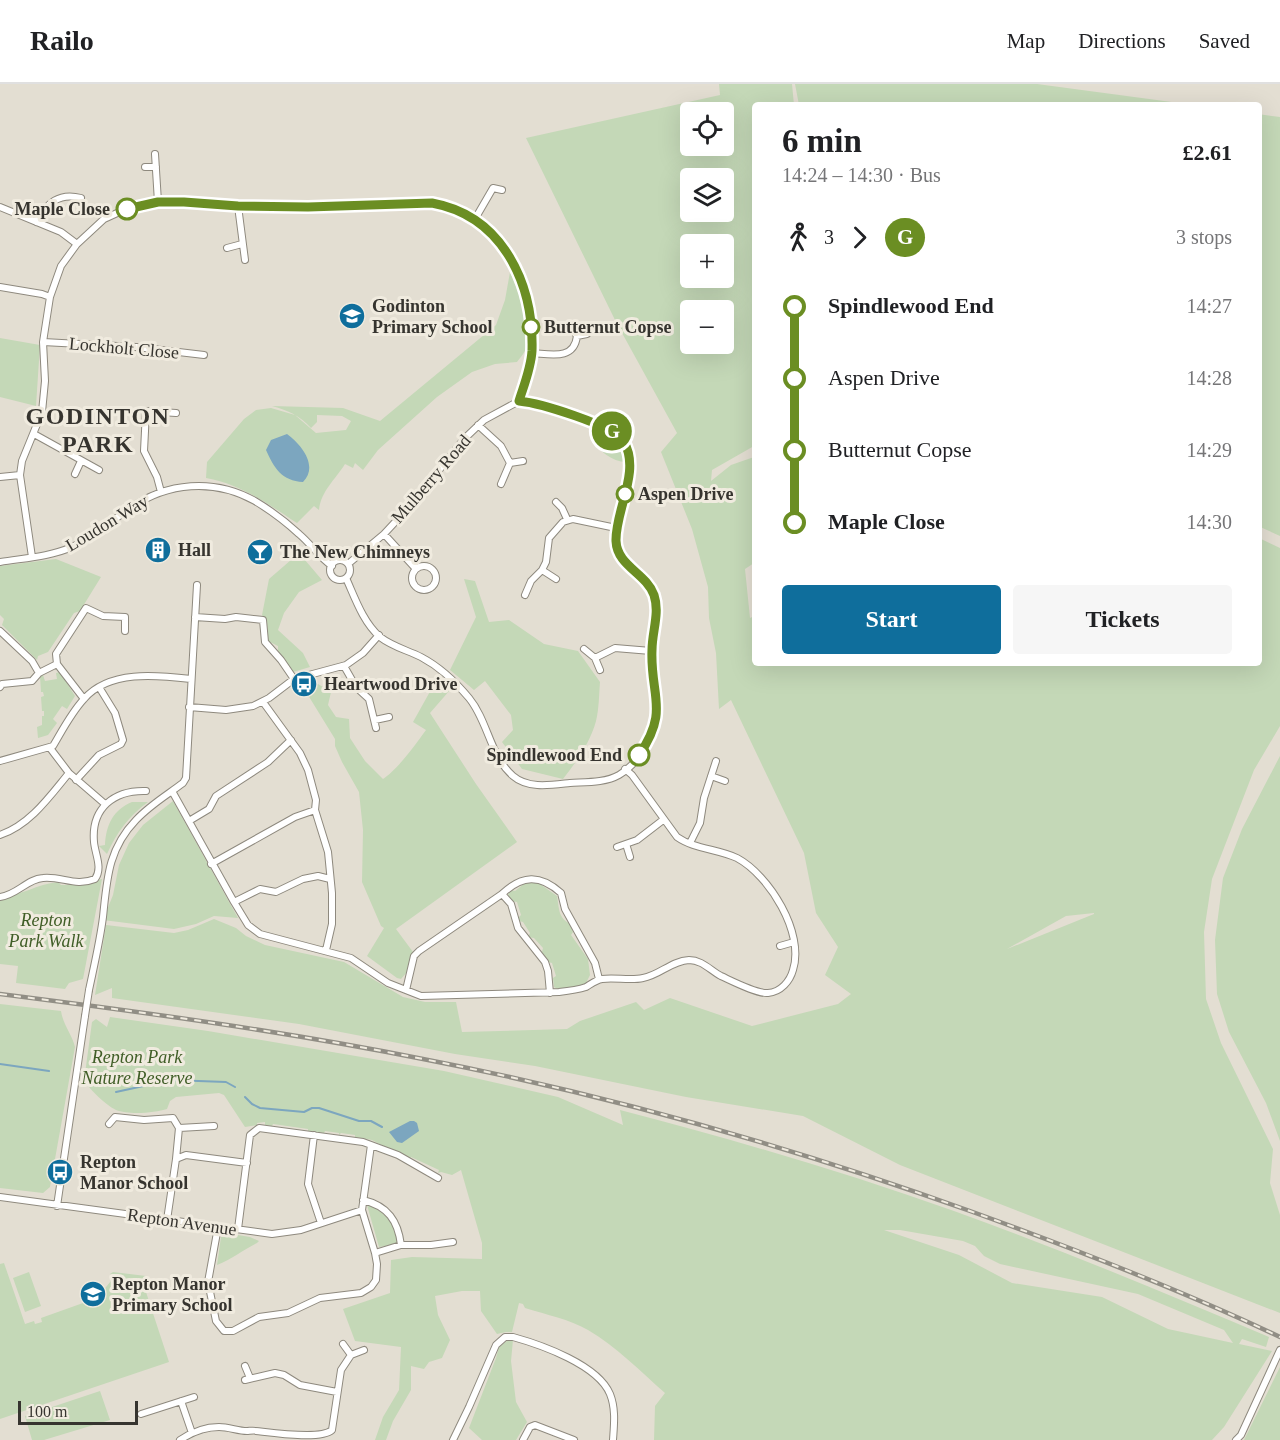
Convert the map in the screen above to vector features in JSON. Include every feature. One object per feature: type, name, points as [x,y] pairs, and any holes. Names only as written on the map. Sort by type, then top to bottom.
[{"type":"street","points":[[154,154],[158,202]]},
{"type":"street","points":[[145,166],[156,167]]},
{"type":"street","points":[[488,180],[493,188],[502,190]]},
{"type":"street","points":[[475,219],[493,188]]},
{"type":"street","points":[[36,222],[43,210],[55,200],[71,195],[81,198]]},
{"type":"street","points":[[32,557],[20,475],[21,461],[42,411],[45,381],[43,342],[50,297],[61,266],[77,244],[107,217],[126,209],[158,202],[317,207],[432,203],[452,208],[475,219],[503,247],[524,289],[529,306],[532,353],[519,401],[541,404],[598,424],[619,435],[624,442],[629,464],[626,492],[616,528],[616,543],[620,556],[644,579],[654,594],[656,606],[651,651],[657,710],[656,720],[647,744],[619,775],[593,781],[532,785],[523,782],[505,768],[478,711],[453,680],[431,663],[399,649],[379,635],[364,616],[346,578],[350,573],[348,564],[339,561],[332,566]]},
{"type":"street","points":[[238,206],[245,260]]},
{"type":"street","points":[[0,207],[61,232],[77,244]]},
{"type":"street","points":[[227,248],[242,244]]},
{"type":"street","points":[[0,287],[50,297]]},
{"type":"street","points":[[570,326],[577,336]]},
{"type":"street","points":[[577,336],[587,334]]},
{"type":"street","points":[[532,353],[567,354],[572,350],[577,336]]},
{"type":"street","name":"Lockholt Close","points":[[43,342],[136,347],[204,355]]},
{"type":"street","name":"Mulberry Road","points":[[348,564],[384,534],[478,425],[519,401]]},
{"type":"street","points":[[161,492],[157,477],[144,450],[146,411],[176,413]]},
{"type":"street","points":[[478,425],[501,446],[510,463]]},
{"type":"street","points":[[34,434],[99,470]]},
{"type":"street","points":[[75,474],[81,461]]},
{"type":"street","points":[[510,463],[523,461]]},
{"type":"street","points":[[501,484],[510,463]]},
{"type":"street","points":[[0,477],[20,475]]},
{"type":"street","name":"Loudon Way","points":[[0,561],[48,556],[97,533],[142,501],[161,492],[198,485],[240,494],[267,509],[300,534],[323,560],[332,566],[331,572],[334,578],[340,580],[346,578]]},
{"type":"street","points":[[556,502],[567,519]]},
{"type":"street","points":[[525,595],[531,581],[542,570],[546,562],[549,538],[567,519],[616,528]]},
{"type":"street","points":[[384,534],[416,568]]},
{"type":"street","points":[[423,566],[434,570],[436,582],[431,588],[423,590],[415,587],[412,580],[416,568],[423,566]]},
{"type":"street","points":[[542,570],[556,579]]},
{"type":"street","points":[[57,1206],[89,990],[103,920],[108,872],[114,852],[123,835],[135,820],[186,778],[197,585]]},
{"type":"street","points":[[84,699],[57,664],[56,654],[86,608],[103,616],[125,617],[125,631]]},
{"type":"street","points":[[195,617],[225,619],[236,617],[262,620],[265,642],[294,679]]},
{"type":"street","points":[[0,631],[32,661],[39,673]]},
{"type":"street","points":[[189,707],[234,709],[262,702],[294,679],[344,666],[355,660],[379,635]]},
{"type":"street","points":[[595,658],[615,648],[651,651]]},
{"type":"street","points":[[584,649],[595,658],[600,670]]},
{"type":"street","points":[[0,687],[2,684],[32,681],[39,673],[57,664]]},
{"type":"street","points":[[344,666],[356,687],[369,699],[376,728]]},
{"type":"street","points":[[0,761],[50,748],[84,699],[99,687],[114,680],[129,677],[191,679]]},
{"type":"street","points":[[76,780],[99,755],[121,744],[123,740],[115,713],[99,687]]},
{"type":"street","points":[[262,702],[300,753],[308,770],[316,800],[315,810],[326,843],[330,879],[332,924],[326,950]]},
{"type":"street","points":[[375,720],[389,717]]},
{"type":"street","points":[[189,821],[209,809],[216,796],[268,762],[291,740]]},
{"type":"street","points":[[50,748],[69,773],[105,804]]},
{"type":"street","points":[[690,843],[700,823],[704,798],[716,761]]},
{"type":"street","points":[[172,791],[234,902],[248,924],[260,934],[351,958],[388,982],[427,997],[550,993],[580,988],[599,980],[645,978],[669,965],[688,960],[700,963],[721,976],[756,990],[769,993],[781,989],[790,978],[795,964],[794,945],[784,909],[753,871],[739,860],[677,837],[632,775],[625,769]]},
{"type":"street","points":[[0,835],[18,826],[32,815],[69,773]]},
{"type":"street","points":[[711,776],[725,781]]},
{"type":"street","points":[[0,897],[9,896],[33,881],[43,878],[76,883],[95,879],[98,875],[98,868],[94,842],[95,826],[105,804],[131,791],[146,791]]},
{"type":"street","points":[[211,864],[296,817],[315,810]]},
{"type":"street","points":[[616,847],[637,840],[663,820]]},
{"type":"street","points":[[626,844],[630,857]]},
{"type":"street","points":[[234,902],[260,889],[276,892],[318,876],[330,879]]},
{"type":"street","points":[[406,990],[414,956],[419,951],[519,882],[533,878],[547,882],[561,893],[565,909],[595,963],[599,980]]},
{"type":"street","points":[[502,894],[511,904],[518,928],[545,962],[550,993]]},
{"type":"street","points":[[780,946],[794,945]]},
{"type":"street","points":[[109,1124],[115,1117],[144,1120],[174,1119],[179,1128],[167,1220]]},
{"type":"street","points":[[179,1128],[214,1126]]},
{"type":"street","points":[[238,1229],[250,1135],[259,1128],[354,1140],[398,1155],[438,1178]]},
{"type":"street","points":[[314,1135],[308,1184],[321,1224]]},
{"type":"street","points":[[218,1227],[208,1282],[218,1325],[224,1331],[228,1332],[253,1319],[284,1315],[320,1298],[365,1291],[376,1280],[375,1253],[362,1210],[371,1145]]},
{"type":"street","points":[[176,1159],[186,1155],[247,1162]]},
{"type":"street","name":"Repton Avenue","points":[[0,1197],[279,1234],[290,1233],[362,1210]]},
{"type":"street","points":[[363,1200],[377,1206],[394,1219],[399,1229],[401,1245]]},
{"type":"street","points":[[375,1253],[401,1245],[453,1242]]},
{"type":"street","points":[[453,1440],[496,1345],[505,1337],[513,1337],[562,1354],[601,1379],[614,1405],[612,1440]]},
{"type":"street","points":[[343,1344],[351,1355]]},
{"type":"street","points":[[180,1440],[205,1428],[220,1427],[257,1431],[275,1438],[310,1439],[328,1436],[332,1430],[341,1370],[351,1355],[364,1350]]},
{"type":"street","points":[[1236,1440],[1241,1435],[1280,1350]]},
{"type":"street","points":[[245,1366],[248,1379],[274,1372],[300,1385],[337,1392]]},
{"type":"street","points":[[141,1414],[194,1397]]},
{"type":"street","points":[[181,1401],[192,1433]]},
{"type":"street","points":[[523,1440],[530,1427],[535,1425],[574,1440]]},
{"type":"green space","points":[[719,84],[792,84],[794,102],[752,102],[752,447],[712,470],[711,481],[731,465],[752,458],[752,564],[745,569],[750,618],[752,617],[752,666],[1262,666],[1262,539],[1280,548],[1280,726],[1254,770],[1212,879],[1204,932],[1206,999],[1221,1043],[1273,1149],[1270,1183],[1280,1215],[1280,1313],[900,1165],[803,1116],[686,1097],[535,1066],[455,1054],[299,1024],[112,998],[112,988],[95,995],[106,925],[174,933],[214,919],[236,928],[246,936],[265,945],[344,962],[403,997],[425,1002],[456,1002],[462,1032],[567,1029],[580,1021],[636,1002],[644,1010],[670,998],[752,1026],[838,1004],[851,994],[825,975],[838,947],[816,913],[804,853],[731,700],[719,709],[716,653],[709,618],[708,587],[692,529],[661,452],[677,433],[616,322],[526,138],[680,104],[680,156],[734,156],[734,102],[688,102],[720,95]],"holes":[[[1094,914],[1007,949],[1066,916]]]},
{"type":"green space","points":[[795,84],[1037,84],[1172,102],[798,102]]},
{"type":"green space","points":[[1262,115],[1280,117],[1280,536],[1262,528]]},
{"type":"green space","points":[[510,272],[528,329],[526,348],[517,362],[495,364],[472,372],[437,397],[378,450],[363,470],[355,463],[353,468],[345,464],[325,491],[319,510],[314,506],[297,523],[243,490],[206,478],[207,462],[244,419],[256,410],[271,408],[294,415],[272,406],[343,408],[380,421],[496,325],[505,300]],"holes":[[[317,415],[342,416],[351,421],[346,430],[316,433],[296,416],[311,428],[317,422]]]},
{"type":"green space","points":[[0,338],[40,345],[36,406],[0,397]]},
{"type":"green space","points":[[597,430],[617,441],[623,449],[626,462],[616,460],[598,447],[594,438]]},
{"type":"green space","points":[[299,553],[322,580],[299,592],[284,613],[278,630],[303,653],[310,667],[293,672],[278,651],[278,646],[268,641],[267,621],[262,615],[269,579]]},
{"type":"green space","points":[[56,559],[101,577],[80,611],[74,613],[48,652],[38,656],[37,660],[2,625],[4,619],[0,615],[0,566]]},
{"type":"green space","points":[[464,579],[475,581],[489,622],[509,620],[544,644],[578,651],[600,682],[598,712],[590,737],[563,779],[522,769],[502,742],[513,730],[511,715],[485,681],[474,690],[450,670],[476,617]]},
{"type":"green space","points":[[60,672],[75,696],[67,709],[62,706],[53,719],[57,723],[48,735],[38,738],[37,727],[42,725],[42,716],[44,716],[41,697],[44,696],[41,692],[40,676],[43,675],[45,681],[57,679],[56,673]]},
{"type":"green space","points":[[437,679],[450,690],[430,713],[517,842],[396,929],[413,952],[407,972],[401,979],[367,956],[384,928],[381,926],[362,882],[363,830],[359,792],[342,762],[335,746],[335,739],[303,687],[318,684],[331,692],[328,705],[336,717],[349,719],[350,738],[365,761],[383,779],[400,763],[426,730],[413,722]]},
{"type":"green space","points":[[1280,756],[1280,1141],[1266,1103],[1229,1032],[1217,994],[1215,940],[1223,878],[1242,829]]},
{"type":"green space","points":[[173,801],[238,918],[214,916],[196,924],[174,929],[103,920],[113,895],[119,865],[129,843],[143,825]]},
{"type":"green space","points":[[132,802],[148,802],[124,825],[107,854],[99,846],[105,845],[109,825],[120,809]]},
{"type":"green space","name":"Repton Park Walk","points":[[102,879],[83,979],[69,983],[65,989],[16,983],[18,966],[0,964],[0,897],[15,895],[50,883],[76,885]]},
{"type":"green space","points":[[537,882],[557,896],[561,915],[569,923],[573,932],[571,935],[588,959],[590,975],[586,983],[581,986],[560,990],[554,987],[553,978],[556,976],[552,963],[548,962],[542,952],[543,948],[534,938],[528,937],[530,933],[518,918],[521,915],[517,902],[512,901],[508,895],[511,890],[515,891],[525,883]]},
{"type":"green space","points":[[0,1004],[61,1011],[75,1047],[50,1187],[43,1193],[0,1188]]},
{"type":"green space","name":"Repton Park Nature Reserve","points":[[110,1017],[208,1031],[444,1071],[558,1097],[623,1125],[620,1110],[704,1133],[871,1183],[1033,1241],[1269,1337],[1266,1347],[1242,1339],[1239,1344],[1272,1351],[1224,1427],[1212,1440],[654,1440],[655,1406],[665,1393],[598,1336],[581,1326],[525,1308],[519,1303],[512,1332],[497,1334],[481,1311],[480,1291],[462,1291],[435,1296],[438,1315],[450,1340],[442,1358],[429,1362],[424,1369],[411,1366],[411,1390],[393,1421],[386,1440],[375,1440],[383,1417],[399,1390],[401,1347],[355,1341],[343,1309],[390,1293],[391,1260],[412,1257],[482,1259],[482,1243],[461,1170],[452,1175],[438,1173],[439,1170],[411,1157],[410,1160],[372,1140],[355,1137],[355,1135],[308,1131],[308,1129],[273,1124],[272,1126],[265,1125],[265,1122],[245,1127],[224,1095],[219,1093],[176,1097],[170,1101],[167,1109],[156,1112],[134,1113],[116,1110],[94,1093],[84,1081],[92,1022],[96,1019],[107,1027]],"holes":[[[884,1230],[900,1230],[963,1241],[975,1246],[984,1256],[1000,1264],[1138,1294],[1224,1330],[1233,1343],[1168,1329],[1102,1297],[1012,1283],[959,1255]]]},
{"type":"green space","points":[[367,1205],[379,1211],[393,1225],[397,1244],[379,1247]]},
{"type":"green space","points":[[226,1233],[259,1241],[217,1265],[221,1237]]},
{"type":"green space","points":[[4,1263],[25,1324],[34,1321],[35,1324],[42,1322],[41,1318],[97,1298],[111,1281],[110,1274],[113,1272],[146,1276],[145,1289],[169,1362],[0,1419],[0,1264]]},
{"type":"green space","points":[[29,1272],[41,1306],[25,1312],[13,1278]]},
{"type":"green space","points":[[513,1340],[511,1361],[516,1402],[527,1422],[516,1440],[482,1440],[469,1428],[499,1347]]},
{"type":"green space","points":[[1280,1367],[1280,1440],[1244,1440]]},
{"type":"green space","points":[[100,1391],[110,1420],[44,1440],[32,1440],[25,1416]]},
{"type":"water","points":[[287,434],[298,443],[309,462],[307,476],[303,482],[284,476],[272,462],[266,450],[271,440]]},
{"type":"water","points":[[410,1121],[417,1123],[419,1131],[402,1143],[397,1142],[389,1132]]},
{"type":"waterway","points":[[0,1064],[49,1071]]},
{"type":"waterway","points":[[116,1092],[171,1080],[226,1082],[235,1087]]},
{"type":"waterway","points":[[245,1097],[260,1108],[304,1112],[312,1108],[319,1108],[359,1121],[371,1121],[382,1127]]},
{"type":"railway","points":[[0,994],[212,1023],[370,1049],[493,1073],[700,1124],[836,1165],[1049,1240],[1204,1302],[1280,1337]]},
{"type":"bus line","name":"G","points":[[127,209],[158,202],[308,207],[432,203],[452,208],[475,219],[497,239],[514,267],[529,306],[532,353],[519,401],[541,404],[598,424],[619,435],[628,453],[626,492],[616,528],[616,543],[624,562],[649,586],[654,594],[656,606],[651,651],[656,720],[647,744],[639,755]]},
{"type":"place","name":"Maple Close","points":[[127,209]]},
{"type":"place","name":"Godinton Primary School","points":[[352,316]]},
{"type":"place","name":"Butternut Copse","points":[[531,327]]},
{"type":"place","name":"Aspen Drive","points":[[625,494]]},
{"type":"place","name":"Hall","points":[[158,550]]},
{"type":"place","name":"The New Chimneys","points":[[260,552]]},
{"type":"place","name":"Heartwood Drive","points":[[304,684]]},
{"type":"place","name":"Spindlewood End","points":[[639,755]]},
{"type":"place","name":"Repton Manor School","points":[[60,1172]]},
{"type":"place","name":"Repton Manor Primary School","points":[[93,1294]]},
{"type":"district","name":"GODINTON PARK","points":[[98,430]]}]
